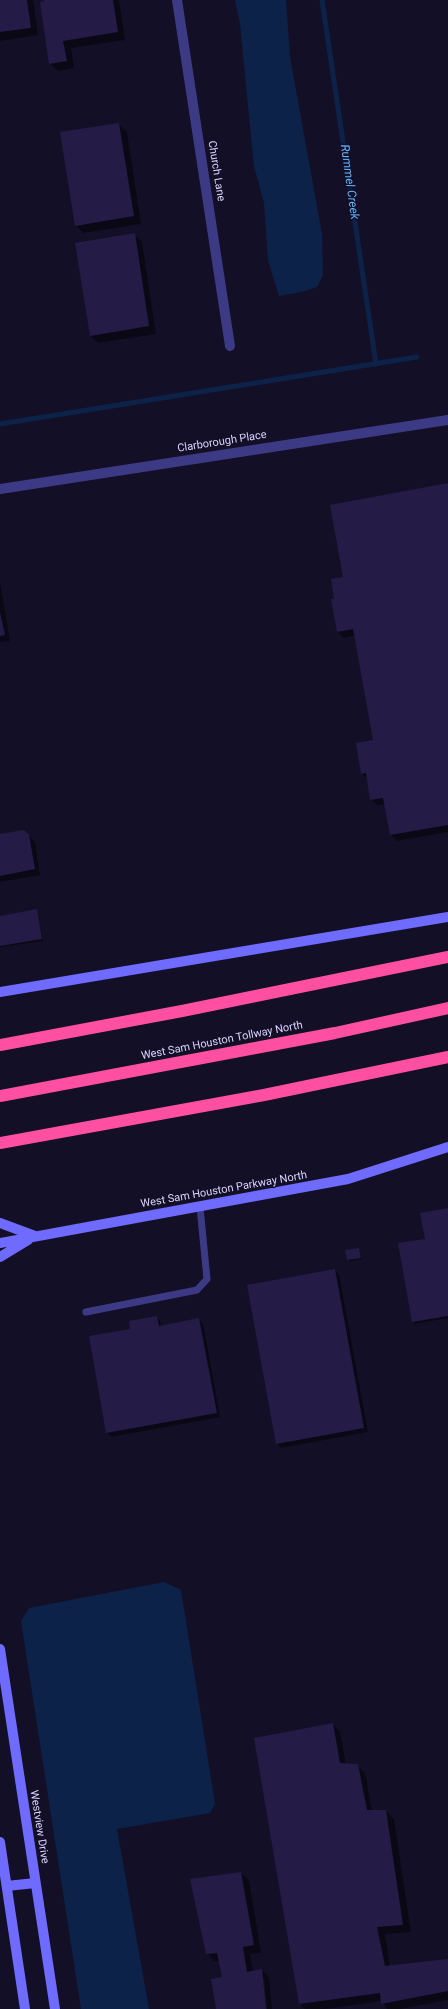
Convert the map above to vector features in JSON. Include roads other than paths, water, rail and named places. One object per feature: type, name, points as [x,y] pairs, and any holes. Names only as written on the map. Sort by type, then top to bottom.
[{"type":"highway","points":[[0,1045],[182,1011],[448,957]]},
{"type":"highway","name":"West Sam Houston Tollway North","points":[[0,1096],[335,1033],[448,1008]]},
{"type":"highway","points":[[6,1142],[278,1092],[448,1057]]},
{"type":"main road","points":[[1,992],[448,917]]},
{"type":"main road","name":"West Sam Houston Parkway North","points":[[0,1243],[348,1179],[448,1147]]},
{"type":"main road","points":[[0,1222],[35,1236]]},
{"type":"main road","points":[[0,1257],[35,1236]]},
{"type":"main road","name":"Westview Drive","points":[[0,1649],[55,2009]]},
{"type":"main road","points":[[0,1842],[25,2009]]},
{"type":"main road","points":[[7,1886],[35,1883]]},
{"type":"street","name":"Church Lane","points":[[177,0],[230,346]]},
{"type":"street","name":"Clarborough Place","points":[[0,489],[448,420]]},
{"type":"lane","points":[[86,1312],[197,1290],[207,1279],[200,1207]]},
{"type":"water","points":[[235,0],[286,0],[290,57],[322,234],[323,275],[317,287],[301,292],[279,296],[268,260],[264,203],[254,166],[240,24]]},
{"type":"water","points":[[164,1582],[181,1590],[215,1804],[210,1813],[117,1829],[149,2009],[81,2009],[21,1621],[29,1608]]},
{"type":"waterway","name":"Rummel Creek","points":[[322,0],[376,364]]},
{"type":"waterway","points":[[0,424],[417,357]]}]
